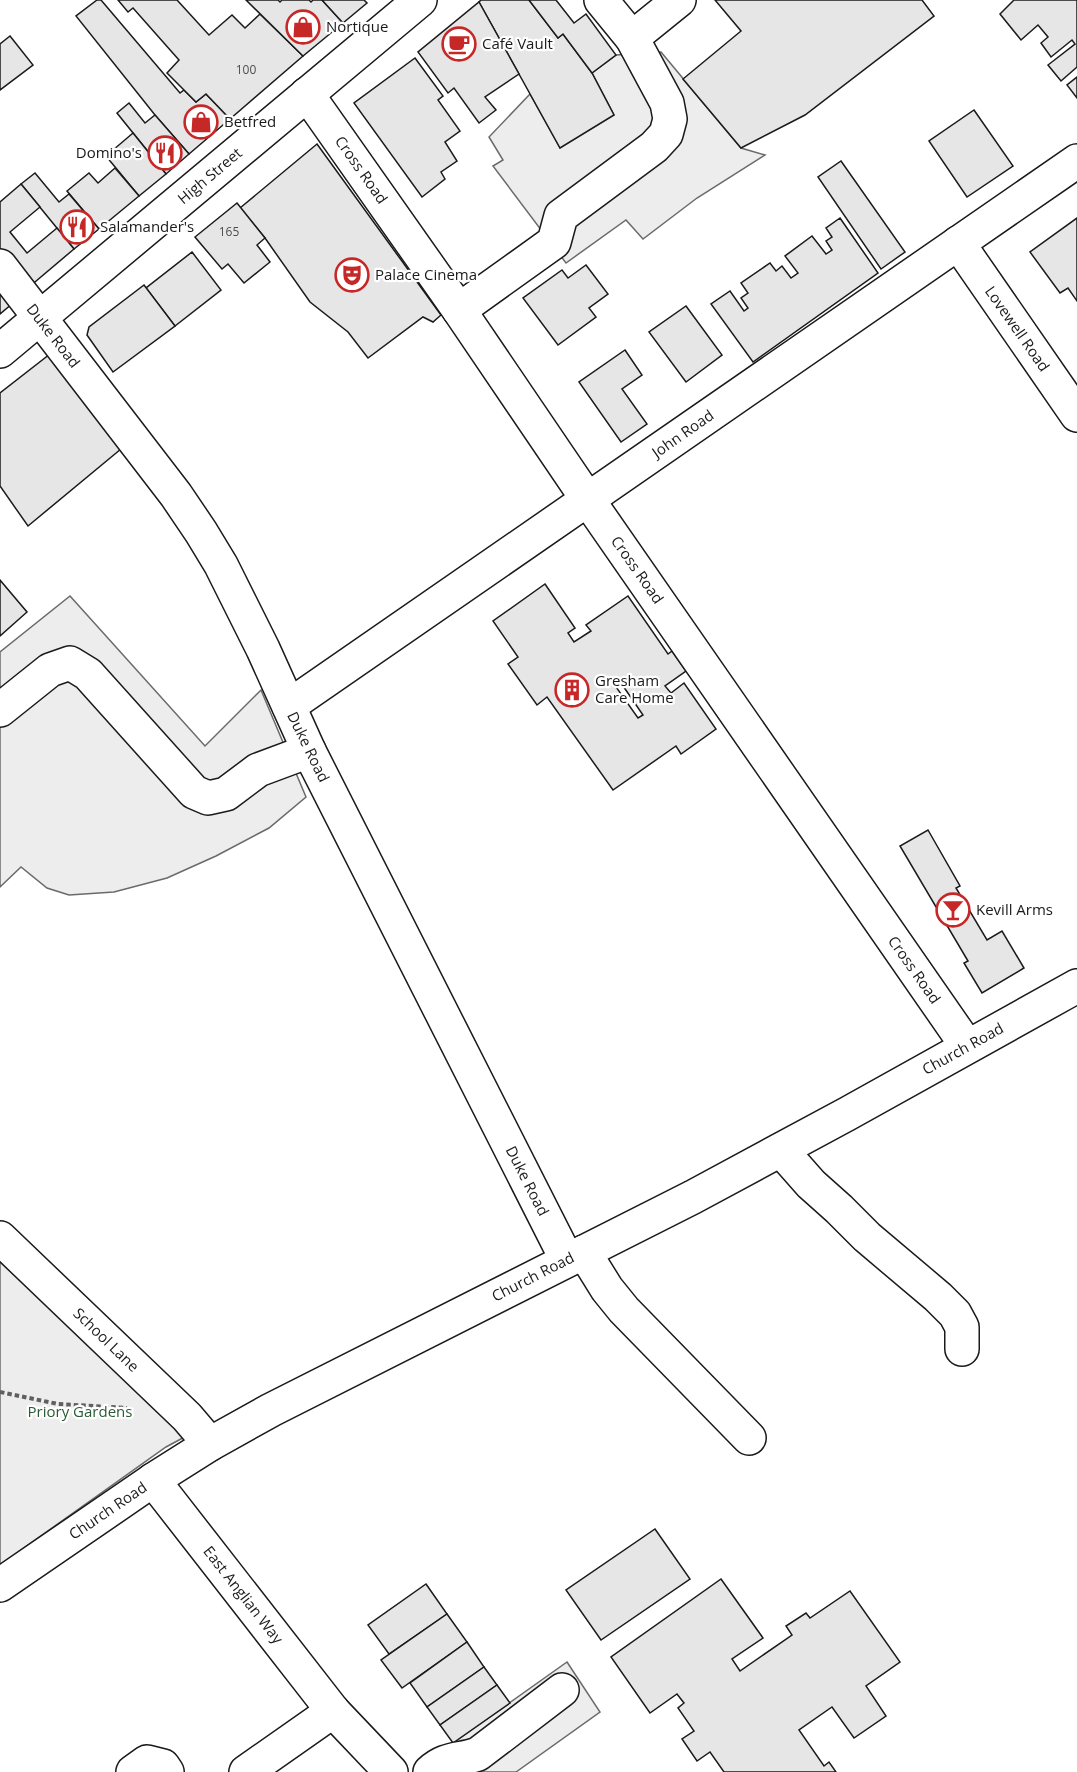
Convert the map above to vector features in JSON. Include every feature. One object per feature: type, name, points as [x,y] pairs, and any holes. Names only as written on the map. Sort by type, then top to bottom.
[{"type":"street","name":"High Street","points":[[0,351],[420,0]]},
{"type":"street","points":[[459,310],[554,242],[561,216],[654,147],[666,134],[670,119],[667,103],[632,38],[601,0]]},
{"type":"street","points":[[632,38],[679,0]]},
{"type":"street","name":"Cross Road","points":[[307,94],[459,310],[967,1046]]},
{"type":"street","name":"John Road","points":[[288,706],[1077,161]]},
{"type":"street","name":"Lovewell Road","points":[[958,243],[1077,415]]},
{"type":"street","name":"Duke Road","points":[[0,266],[176,495],[201,532],[237,597],[309,752],[576,1256],[624,1310],[749,1438]]},
{"type":"street","points":[[0,710],[50,670],[70,663],[88,674],[194,792],[208,798],[226,794],[258,770],[309,752]]},
{"type":"street","name":"Church Road","points":[[0,1585],[153,1480],[210,1444],[313,1388],[693,1197],[1077,986]]},
{"type":"street","points":[[781,1150],[811,1184],[867,1237],[955,1314],[962,1327],[962,1349]]},
{"type":"street","name":"School Lane","points":[[0,1238],[188,1417],[210,1444]]},
{"type":"street","name":"East Anglian Way","points":[[153,1480],[333,1710],[391,1772]]},
{"type":"street","points":[[430,1772],[450,1759],[465,1759],[478,1754],[562,1690]]},
{"type":"street","points":[[246,1772],[333,1710]]},
{"type":"path","points":[[0,1392],[58,1404],[134,1409]]},
{"type":"shaded area","points":[[661,52],[741,148],[765,155],[697,198],[643,239],[626,220],[566,263],[493,166],[503,160],[489,137],[530,94],[560,148],[614,115],[592,73],[616,55]]},
{"type":"shaded area","points":[[70,596],[205,746],[261,690],[306,797],[269,828],[216,856],[167,878],[114,892],[69,895],[47,888],[21,867],[0,887],[0,652]]},
{"type":"shaded area","name":"Priory Gardens","points":[[0,1232],[192,1433],[166,1447],[0,1565]]},
{"type":"shaded area","points":[[567,1662],[600,1712],[516,1772],[456,1772],[453,1743]]},
{"type":"building","points":[[97,0],[101,0],[180,93],[184,90],[196,102],[206,94],[230,119],[189,154],[76,16]]},
{"type":"building","points":[[118,0],[177,0],[209,35],[232,15],[245,28],[260,14],[303,56],[230,119],[206,94],[196,102],[167,73],[179,60],[133,8],[128,12]]},
{"type":"building","points":[[246,0],[278,0],[280,2],[282,0],[309,0],[311,2],[322,0],[343,23],[303,56]]},
{"type":"building","points":[[322,0],[364,0],[367,3],[343,23]]},
{"type":"building","points":[[481,0],[529,0],[558,38],[563,34],[592,73],[614,115],[560,148],[479,2]]},
{"type":"building","points":[[529,0],[556,0],[574,23],[586,14],[616,55],[592,73],[563,34],[558,38]]},
{"type":"building","points":[[715,0],[922,0],[934,16],[805,115],[741,148],[683,79],[741,31]]},
{"type":"building","points":[[1014,0],[1077,0],[1077,67],[1061,81],[1048,65],[1075,44],[1072,40],[1051,57],[1041,43],[1048,37],[1038,25],[1021,40],[1000,14]]},
{"type":"building","points":[[479,2],[519,74],[485,97],[496,110],[479,123],[454,88],[448,93],[418,52]]},
{"type":"building","points":[[10,36],[33,65],[0,90],[0,44]]},
{"type":"building","points":[[415,58],[443,96],[438,100],[460,131],[445,142],[457,161],[441,172],[445,179],[422,197],[354,103]]},
{"type":"building","points":[[1077,77],[1077,98],[1067,85]]},
{"type":"building","points":[[129,103],[145,123],[155,115],[189,154],[166,174],[117,113]]},
{"type":"building","points":[[974,110],[1013,166],[967,197],[929,141]]},
{"type":"building","points":[[133,133],[166,174],[139,196],[106,156]]},
{"type":"building","name":"Palace Cinema","points":[[317,144],[441,315],[433,322],[423,317],[368,358],[348,332],[310,302],[265,238],[240,208]]},
{"type":"building","points":[[841,161],[905,252],[881,269],[818,177]]},
{"type":"building","points":[[115,168],[139,196],[99,229],[67,191],[89,173],[98,183]]},
{"type":"building","points":[[35,173],[59,202],[69,194],[99,229],[74,249],[21,184]]},
{"type":"building","points":[[21,184],[40,207],[10,232],[27,253],[57,228],[74,249],[29,287],[0,253],[0,202]]},
{"type":"building","points":[[237,203],[265,238],[257,245],[270,262],[244,283],[228,264],[222,269],[195,237]]},
{"type":"building","points":[[840,218],[878,273],[753,362],[711,304],[730,291],[744,311],[748,308],[741,298],[748,293],[741,283],[770,263],[776,271],[782,266],[791,278],[798,273],[785,256],[812,236],[826,254],[832,250],[826,241],[832,237],[826,228]]},
{"type":"building","points":[[1077,218],[1077,301],[1068,288],[1060,293],[1030,252]]},
{"type":"building","points":[[192,252],[221,290],[175,326],[146,288]]},
{"type":"building","points":[[586,265],[608,294],[589,308],[596,317],[558,345],[523,298],[562,270],[568,278]]},
{"type":"building","points":[[0,276],[19,298],[0,314]]},
{"type":"building","points":[[144,285],[175,326],[113,372],[87,335],[89,327]]},
{"type":"building","points":[[686,306],[722,355],[686,382],[649,332]]},
{"type":"building","points":[[625,350],[642,375],[622,389],[647,424],[621,442],[579,382]]},
{"type":"building","points":[[50,354],[127,444],[28,526],[0,486],[0,393]]},
{"type":"building","points":[[0,580],[27,612],[0,636]]},
{"type":"building","name":"Gresham Care Home","points":[[545,584],[575,628],[568,633],[574,642],[591,631],[586,625],[628,596],[668,654],[672,651],[686,671],[665,686],[671,693],[684,683],[716,729],[681,754],[676,746],[613,790],[547,697],[537,705],[508,664],[518,657],[493,621]],"holes":[[[621,683],[643,715],[638,718],[616,687]]]},
{"type":"building","name":"Kevill Arms","points":[[928,830],[960,886],[956,888],[987,940],[1002,931],[1024,968],[982,993],[964,963],[968,961],[900,846]]},
{"type":"building","points":[[655,1529],[690,1579],[601,1640],[566,1590]]},
{"type":"building","points":[[721,1579],[763,1638],[732,1659],[740,1671],[792,1635],[786,1626],[806,1613],[810,1618],[850,1591],[900,1662],[866,1686],[886,1716],[854,1738],[832,1707],[799,1730],[824,1766],[829,1762],[836,1772],[724,1772],[710,1752],[697,1761],[682,1739],[694,1731],[678,1708],[684,1703],[677,1694],[650,1713],[611,1657]]},
{"type":"building","points":[[426,1584],[447,1614],[389,1654],[368,1625]]},
{"type":"building","points":[[447,1614],[467,1642],[402,1688],[381,1660]]},
{"type":"building","points":[[467,1642],[484,1667],[427,1707],[410,1683]]},
{"type":"building","points":[[484,1667],[497,1685],[440,1725],[427,1707]]},
{"type":"building","points":[[497,1685],[510,1703],[453,1743],[440,1725]]},
{"type":"place","name":"Nortique","points":[[303,27]]},
{"type":"place","name":"Café Vault","points":[[459,44]]},
{"type":"place","name":"Betfred","points":[[201,122]]},
{"type":"place","name":"Domino's","points":[[165,153]]},
{"type":"place","name":"Salamander's","points":[[77,227]]},
{"type":"place","name":"Palace Cinema","points":[[352,275]]},
{"type":"place","name":"Gresham Care Home","points":[[572,690]]},
{"type":"place","name":"Kevill Arms","points":[[953,910]]}]
